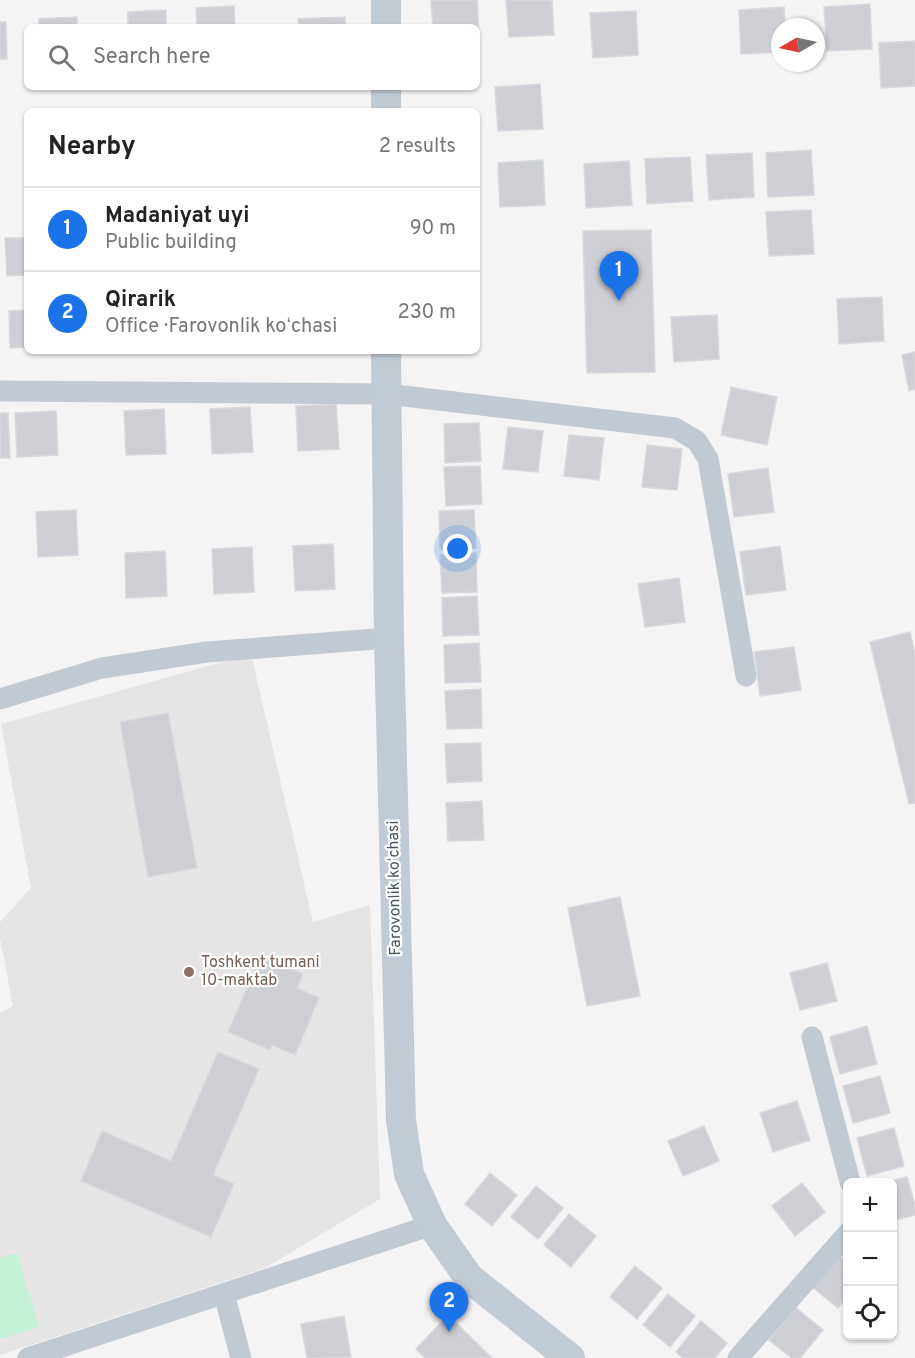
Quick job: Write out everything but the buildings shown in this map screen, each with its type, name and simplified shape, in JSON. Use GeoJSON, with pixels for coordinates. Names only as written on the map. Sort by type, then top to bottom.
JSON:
{"type":"FeatureCollection","features":[{"type":"Feature","properties":{"kind":"street"},"geometry":{"type":"LineString","coordinates":[[386,0],[386,24]]}},
{"type":"Feature","properties":{"kind":"street"},"geometry":{"type":"LineString","coordinates":[[386,90],[386,108]]}},
{"type":"Feature","properties":{"kind":"street","name":"Farovonlik koʻchasi"},"geometry":{"type":"LineString","coordinates":[[386,354],[389,638],[400,1120],[409,1174],[432,1225],[469,1278],[570,1358]]}},
{"type":"Feature","properties":{"kind":"street"},"geometry":{"type":"LineString","coordinates":[[0,391],[387,394],[675,428],[697,441],[708,459],[746,676]]}},
{"type":"Feature","properties":{"kind":"street"},"geometry":{"type":"LineString","coordinates":[[0,699],[102,668],[137,662],[207,652],[389,638]]}},
{"type":"Feature","properties":{"kind":"street"},"geometry":{"type":"LineString","coordinates":[[812,1036],[849,1178]]}},
{"type":"Feature","properties":{"kind":"street"},"geometry":{"type":"LineString","coordinates":[[28,1358],[432,1225]]}},
{"type":"Feature","properties":{"kind":"street"},"geometry":{"type":"LineString","coordinates":[[738,1358],[843,1239]]}},
{"type":"Feature","properties":{"kind":"street"},"geometry":{"type":"LineString","coordinates":[[224,1294],[241,1358]]}},
{"type":"Feature","properties":{"kind":"shaded area","name":"Toshkent tumani 10-maktab"},"geometry":{"type":"Polygon","coordinates":[[[251,654],[313,922],[370,905],[380,1199],[265,1268],[0,1355],[0,1013],[13,1006],[0,938],[0,922],[31,888],[1,724],[251,654]]]}},
{"type":"Feature","properties":{"kind":"green space"},"geometry":{"type":"Polygon","coordinates":[[[17,1253],[39,1327],[0,1339],[0,1258],[17,1253]]]}},
{"type":"Feature","properties":{"kind":"place","name":"Madaniyat uyi"},"geometry":{"type":"Point","coordinates":[619,301]}},
{"type":"Feature","properties":{"kind":"place","name":"Toshkent tumani 10-maktab"},"geometry":{"type":"Point","coordinates":[189,972]}},
{"type":"Feature","properties":{"kind":"place","name":"Qirarik"},"geometry":{"type":"Point","coordinates":[449,1332]}}]}
